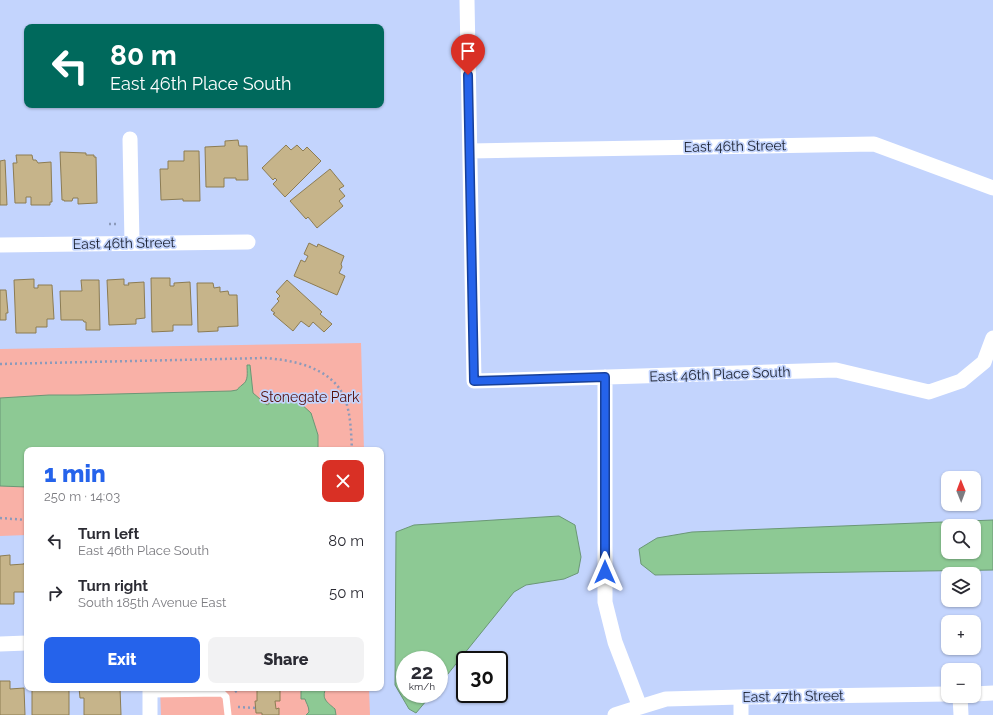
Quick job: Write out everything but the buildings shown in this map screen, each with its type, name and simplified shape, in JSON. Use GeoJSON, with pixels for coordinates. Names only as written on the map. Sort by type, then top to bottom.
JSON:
{"type":"FeatureCollection","features":[{"type":"Feature","properties":{"kind":"street"},"geometry":{"type":"LineString","coordinates":[[467,0],[470,151]]}},
{"type":"Feature","properties":{"kind":"street"},"geometry":{"type":"LineString","coordinates":[[130,139],[132,243]]}},
{"type":"Feature","properties":{"kind":"street","name":"East 46th Street"},"geometry":{"type":"LineString","coordinates":[[470,151],[874,144],[993,188]]}},
{"type":"Feature","properties":{"kind":"street","name":"East 46th Place South"},"geometry":{"type":"LineString","coordinates":[[470,151],[474,381],[836,370],[929,392],[961,381],[984,362],[993,338]]}},
{"type":"Feature","properties":{"kind":"street","name":"East 46th Street"},"geometry":{"type":"LineString","coordinates":[[0,245],[248,242]]}},
{"type":"Feature","properties":{"kind":"street"},"geometry":{"type":"LineString","coordinates":[[605,377],[605,602],[615,642],[640,707]]}},
{"type":"Feature","properties":{"kind":"street"},"geometry":{"type":"LineString","coordinates":[[0,644],[24,643]]}},
{"type":"Feature","properties":{"kind":"street"},"geometry":{"type":"LineString","coordinates":[[150,691],[150,715]]}},
{"type":"Feature","properties":{"kind":"street"},"geometry":{"type":"LineString","coordinates":[[981,694],[993,693]]}},
{"type":"Feature","properties":{"kind":"street","name":"East 47th Street"},"geometry":{"type":"LineString","coordinates":[[615,715],[666,699],[941,694]]}},
{"type":"Feature","properties":{"kind":"street"},"geometry":{"type":"LineString","coordinates":[[740,697],[741,715]]}},
{"type":"Feature","properties":{"kind":"street"},"geometry":{"type":"LineString","coordinates":[[960,703],[961,715]]}},
{"type":"Feature","properties":{"kind":"lane"},"geometry":{"type":"LineString","coordinates":[[150,691],[222,693],[226,697],[228,715]]}},
{"type":"Feature","properties":{"kind":"path"},"geometry":{"type":"LineString","coordinates":[[0,364],[264,358],[294,362],[316,370],[326,376],[340,389],[348,407],[352,447]]}},
{"type":"Feature","properties":{"kind":"path"},"geometry":{"type":"LineString","coordinates":[[0,518],[24,520]]}},
{"type":"Feature","properties":{"kind":"path"},"geometry":{"type":"LineString","coordinates":[[228,707],[256,708]]}},
{"type":"Feature","properties":{"kind":"green space","name":"Stonegate Park"},"geometry":{"type":"Polygon","coordinates":[[[361,343],[364,447],[24,447],[24,535],[0,536],[0,349],[361,343]]]}},
{"type":"Feature","properties":{"kind":"green space"},"geometry":{"type":"Polygon","coordinates":[[[160,691],[369,691],[370,715],[161,715],[160,691]]]}},
{"type":"Feature","properties":{"kind":"shaded area"},"geometry":{"type":"Polygon","coordinates":[[[247,365],[250,365],[253,393],[267,405],[269,404],[270,397],[284,396],[299,402],[311,413],[318,435],[318,447],[24,447],[24,487],[0,486],[0,398],[49,395],[231,391],[237,390],[246,381],[247,365]]]}},
{"type":"Feature","properties":{"kind":"shaded area"},"geometry":{"type":"Polygon","coordinates":[[[559,516],[575,525],[581,557],[578,573],[564,579],[526,585],[514,592],[466,651],[456,651],[456,664],[448,674],[448,651],[396,651],[396,687],[395,685],[396,532],[414,525],[559,516]]]}},
{"type":"Feature","properties":{"kind":"shaded area"},"geometry":{"type":"Polygon","coordinates":[[[981,520],[993,520],[993,570],[981,570],[981,567],[941,567],[941,571],[655,575],[641,564],[639,549],[657,538],[692,532],[941,522],[941,559],[981,559],[981,520]]]}},
{"type":"Feature","properties":{"kind":"shaded area"},"geometry":{"type":"Polygon","coordinates":[[[301,691],[325,691],[325,698],[327,702],[335,709],[336,715],[306,715],[309,712],[308,706],[305,699],[301,699],[301,691]]]}},
{"type":"Feature","properties":{"kind":"shaded area"},"geometry":{"type":"Polygon","coordinates":[[[406,703],[424,703],[416,713],[409,709],[406,703]]]}},
{"type":"Feature","properties":{"kind":"route"},"geometry":{"type":"LineString","coordinates":[[468,75],[474,381],[605,377],[605,572]]}}]}
